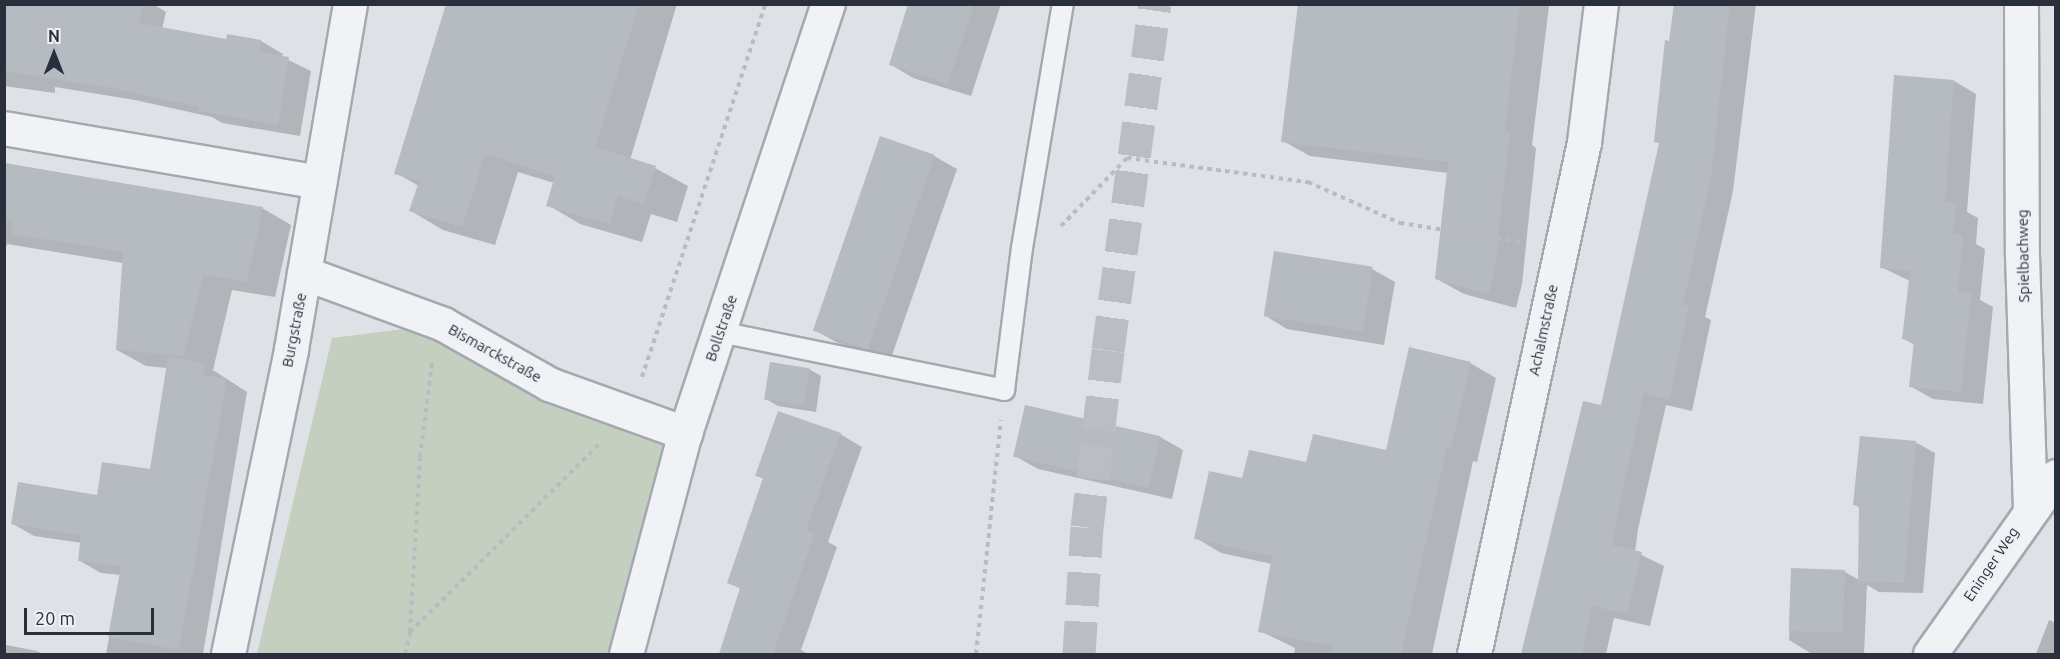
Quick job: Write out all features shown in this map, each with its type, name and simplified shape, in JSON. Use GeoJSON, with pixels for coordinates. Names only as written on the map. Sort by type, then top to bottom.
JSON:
{"type":"FeatureCollection","features":[{"type":"Feature","properties":{"kind":"street","name":"Burgstraße"},"geometry":{"type":"LineString","coordinates":[[228,654],[304,273],[350,4]]}},
{"type":"Feature","properties":{"kind":"street","name":"Bollstraße"},"geometry":{"type":"LineString","coordinates":[[626,654],[685,433],[828,4]]}},
{"type":"Feature","properties":{"kind":"street","name":"Achalmstraße"},"geometry":{"type":"LineString","coordinates":[[1474,654],[1584,141],[1600,4]]}},
{"type":"Feature","properties":{"kind":"street","name":"Spielbachweg"},"geometry":{"type":"LineString","coordinates":[[2021,4],[2022,255],[2030,508]]}},
{"type":"Feature","properties":{"kind":"street"},"geometry":{"type":"LineString","coordinates":[[4,128],[319,182]]}},
{"type":"Feature","properties":{"kind":"street","name":"Bismarckstraße"},"geometry":{"type":"LineString","coordinates":[[304,273],[443,324],[525,372],[629,414],[685,433]]}},
{"type":"Feature","properties":{"kind":"street","name":"Eninger Weg"},"geometry":{"type":"LineString","coordinates":[[1930,654],[2030,508],[2055,476]]}},
{"type":"Feature","properties":{"kind":"lane"},"geometry":{"type":"LineString","coordinates":[[720,332],[1004,390],[1022,248],[1063,4]]}},
{"type":"Feature","properties":{"kind":"path"},"geometry":{"type":"LineString","coordinates":[[410,632],[629,414],[765,4]]}},
{"type":"Feature","properties":{"kind":"path"},"geometry":{"type":"LineString","coordinates":[[1022,248],[1048,239],[1127,158],[1308,182],[1400,223],[1561,248]]}},
{"type":"Feature","properties":{"kind":"path"},"geometry":{"type":"LineString","coordinates":[[405,654],[410,632],[421,445],[428,385],[443,324]]}},
{"type":"Feature","properties":{"kind":"path"},"geometry":{"type":"LineString","coordinates":[[976,654],[1004,390]]}},
{"type":"Feature","properties":{"kind":"green space"},"geometry":{"type":"Polygon","coordinates":[[[443,324],[685,433],[626,654],[257,654],[332,338],[443,324]]]}},
{"type":"Feature","properties":{"kind":"building"},"geometry":{"type":"Polygon","coordinates":[[[4,4],[144,4],[139,23],[226,39],[227,34],[261,40],[259,52],[289,57],[278,125],[198,111],[199,107],[112,88],[4,71],[4,4]]]}},
{"type":"Feature","properties":{"kind":"building"},"geometry":{"type":"Polygon","coordinates":[[[446,4],[639,4],[595,147],[656,166],[644,204],[618,196],[609,224],[546,206],[555,176],[485,154],[462,227],[409,211],[419,181],[394,174],[446,4]]]}},
{"type":"Feature","properties":{"kind":"building"},"geometry":{"type":"Polygon","coordinates":[[[908,4],[974,4],[948,84],[889,65],[908,4]]]}},
{"type":"Feature","properties":{"kind":"building"},"geometry":{"type":"Polygon","coordinates":[[[1298,4],[1520,4],[1505,130],[1510,131],[1495,268],[1489,294],[1435,279],[1448,162],[1281,142],[1298,4]]]}},
{"type":"Feature","properties":{"kind":"building"},"geometry":{"type":"Polygon","coordinates":[[[1674,4],[1730,4],[1711,177],[1683,305],[1689,306],[1669,400],[1644,393],[1612,545],[1642,552],[1627,614],[1592,606],[1582,654],[1521,654],[1583,401],[1601,405],[1659,143],[1654,142],[1665,40],[1669,41],[1674,4]]]}},
{"type":"Feature","properties":{"kind":"building"},"geometry":{"type":"Polygon","coordinates":[[[1894,75],[1954,80],[1945,202],[1956,203],[1953,234],[1963,235],[1958,292],[1971,293],[1961,392],[1909,387],[1914,341],[1902,339],[1910,271],[1880,268],[1894,75]]]}},
{"type":"Feature","properties":{"kind":"building"},"geometry":{"type":"Polygon","coordinates":[[[880,136],[935,155],[868,350],[813,331],[880,136]]]}},
{"type":"Feature","properties":{"kind":"building"},"geometry":{"type":"Polygon","coordinates":[[[4,163],[263,207],[247,282],[203,275],[184,356],[116,350],[123,252],[11,234],[13,219],[4,218],[4,163]]]}},
{"type":"Feature","properties":{"kind":"building"},"geometry":{"type":"Polygon","coordinates":[[[1274,251],[1373,267],[1362,332],[1264,316],[1274,251]]]}},
{"type":"Feature","properties":{"kind":"building"},"geometry":{"type":"Polygon","coordinates":[[[1409,347],[1471,362],[1451,448],[1447,447],[1401,654],[1331,654],[1333,646],[1258,632],[1272,556],[1194,539],[1209,471],[1242,478],[1249,450],[1306,462],[1313,434],[1386,450],[1409,347]]]}},
{"type":"Feature","properties":{"kind":"building"},"geometry":{"type":"Polygon","coordinates":[[[168,357],[205,363],[203,375],[227,379],[179,650],[108,637],[121,566],[78,561],[81,535],[11,524],[18,482],[97,495],[102,462],[150,469],[168,357]]]}},
{"type":"Feature","properties":{"kind":"building"},"geometry":{"type":"Polygon","coordinates":[[[770,362],[810,368],[804,406],[764,400],[770,362]]]}},
{"type":"Feature","properties":{"kind":"building"},"geometry":{"type":"Polygon","coordinates":[[[1025,405],[1160,436],[1149,488],[1013,457],[1025,405]]]}},
{"type":"Feature","properties":{"kind":"building"},"geometry":{"type":"Polygon","coordinates":[[[778,411],[841,433],[806,530],[815,533],[773,654],[719,654],[740,588],[727,583],[763,478],[755,476],[778,411]]]}},
{"type":"Feature","properties":{"kind":"building"},"geometry":{"type":"Polygon","coordinates":[[[1860,436],[1916,441],[1904,583],[1858,582],[1859,506],[1853,505],[1860,436]]]}},
{"type":"Feature","properties":{"kind":"building"},"geometry":{"type":"Polygon","coordinates":[[[1791,568],[1845,570],[1843,633],[1789,631],[1791,568]]]}},
{"type":"Feature","properties":{"kind":"tunnel"},"geometry":{"type":"LineString","coordinates":[[1079,654],[1087,527],[1108,350],[1155,4]]}}]}
